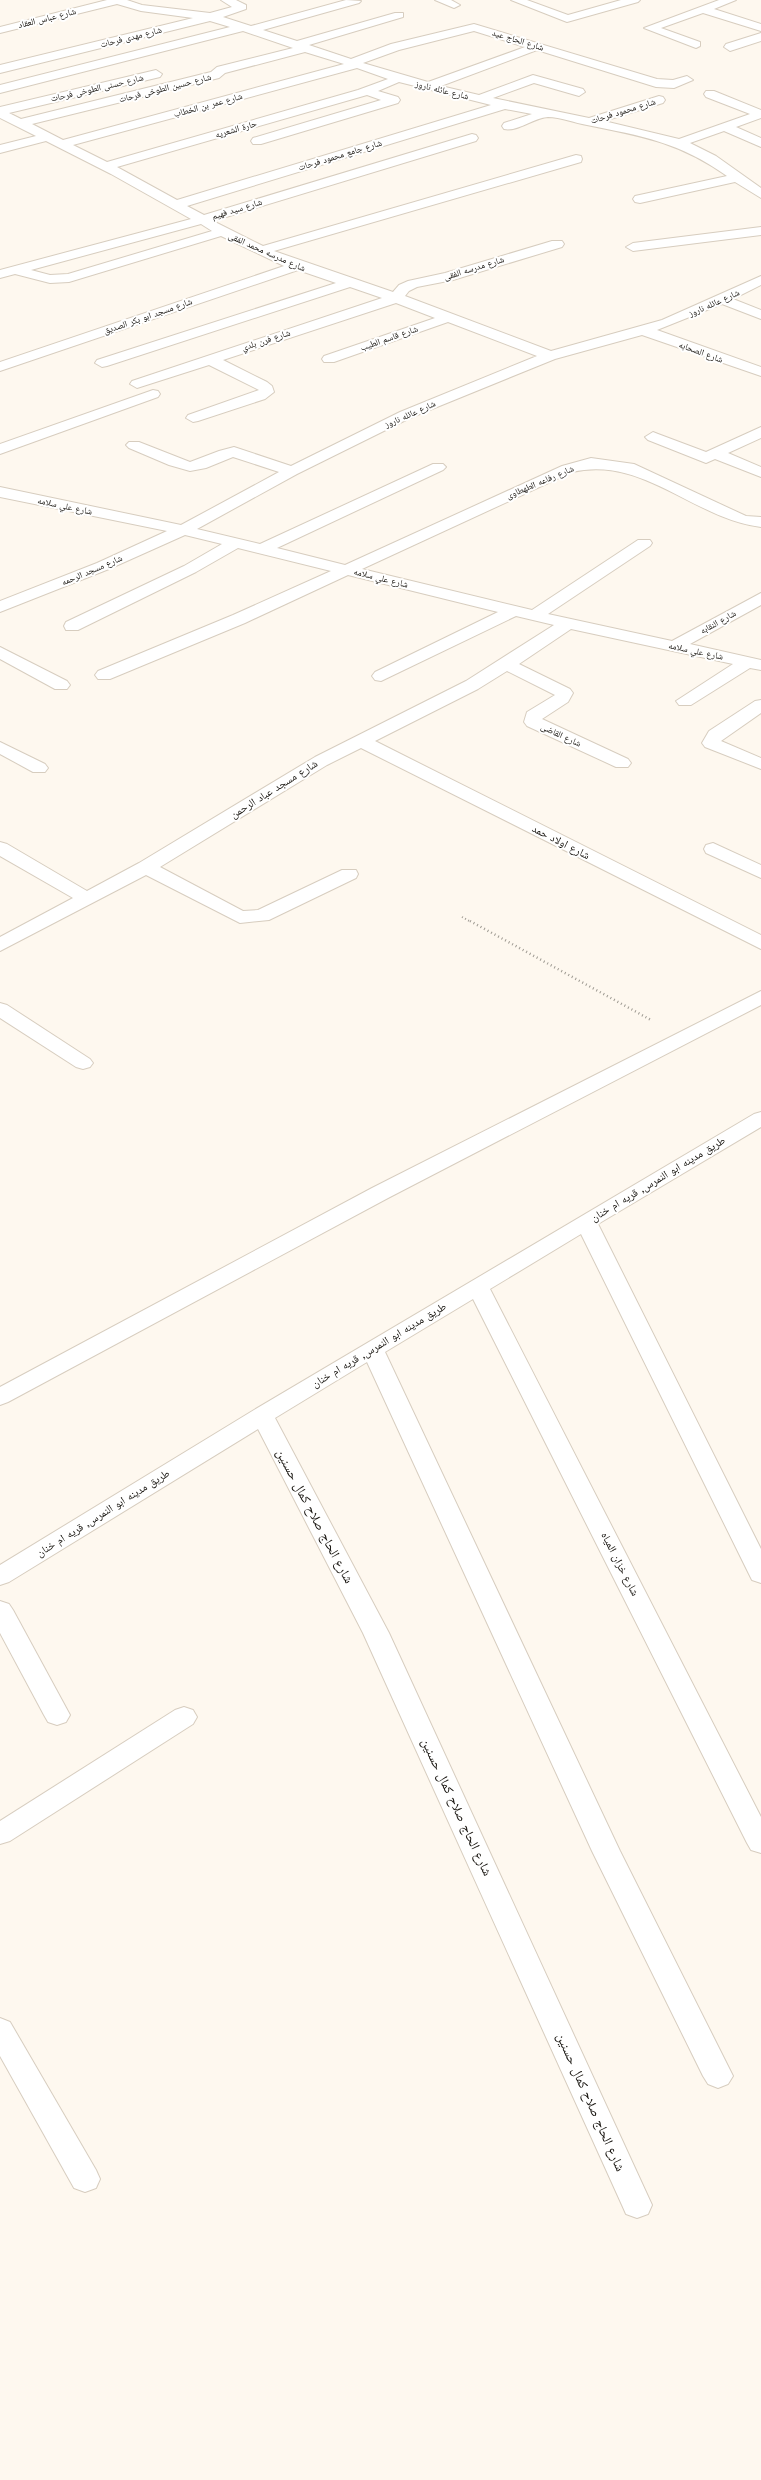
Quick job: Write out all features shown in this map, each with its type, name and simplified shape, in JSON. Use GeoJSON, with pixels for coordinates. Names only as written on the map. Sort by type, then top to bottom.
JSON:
{"type":"FeatureCollection","features":[{"type":"Feature","properties":{"kind":"street","name":"شارع مهدى فرحات"},"geometry":{"type":"LineString","coordinates":[[0,69],[211,17],[242,7],[227,0]]}},
{"type":"Feature","properties":{"kind":"street"},"geometry":{"type":"LineString","coordinates":[[0,89],[355,0]]}},
{"type":"Feature","properties":{"kind":"street"},"geometry":{"type":"LineString","coordinates":[[441,0],[454,5]]}},
{"type":"Feature","properties":{"kind":"street"},"geometry":{"type":"LineString","coordinates":[[517,0],[567,19],[624,1]]}},
{"type":"Feature","properties":{"kind":"street"},"geometry":{"type":"LineString","coordinates":[[696,44],[650,28],[730,0]]}},
{"type":"Feature","properties":{"kind":"street","name":"شارع عائله ناروز"},"geometry":{"type":"LineString","coordinates":[[116,1],[152,10],[211,17],[353,64],[429,86],[505,105],[644,134],[679,143],[711,159],[760,192]]}},
{"type":"Feature","properties":{"kind":"street","name":"شارع عباس العقاد"},"geometry":{"type":"LineString","coordinates":[[0,30],[116,1]]}},
{"type":"Feature","properties":{"kind":"street"},"geometry":{"type":"LineString","coordinates":[[702,9],[761,28]]}},
{"type":"Feature","properties":{"kind":"street","name":"شارع حسين الطوخى فرحات"},"geometry":{"type":"LineString","coordinates":[[20,123],[215,75],[221,70],[301,47],[399,15]]}},
{"type":"Feature","properties":{"kind":"street","name":"شارع الحاج عيد"},"geometry":{"type":"LineString","coordinates":[[353,64],[396,47],[471,27],[538,46],[656,83],[674,84],[687,80]]}},
{"type":"Feature","properties":{"kind":"street"},"geometry":{"type":"LineString","coordinates":[[730,47],[761,37]]}},
{"type":"Feature","properties":{"kind":"street"},"geometry":{"type":"LineString","coordinates":[[429,86],[538,46]]}},
{"type":"Feature","properties":{"kind":"street","name":"شارع عمر بن الخطاب"},"geometry":{"type":"LineString","coordinates":[[61,144],[353,64]]}},
{"type":"Feature","properties":{"kind":"street","name":"شارع حسنى الطوخى فرحات"},"geometry":{"type":"LineString","coordinates":[[1,114],[170,71]]}},
{"type":"Feature","properties":{"kind":"street","name":"حارة الشعريه"},"geometry":{"type":"LineString","coordinates":[[106,166],[366,91],[400,78]]}},
{"type":"Feature","properties":{"kind":"street"},"geometry":{"type":"LineString","coordinates":[[480,99],[533,79],[580,92]]}},
{"type":"Feature","properties":{"kind":"street","name":"حارة الشعريه"},"geometry":{"type":"LineString","coordinates":[[258,141],[394,100],[366,91]]}},
{"type":"Feature","properties":{"kind":"street"},"geometry":{"type":"LineString","coordinates":[[710,94],[761,114]]}},
{"type":"Feature","properties":{"kind":"street","name":"شارع محمود فرحات"},"geometry":{"type":"LineString","coordinates":[[586,123],[659,100]]}},
{"type":"Feature","properties":{"kind":"street","name":"شارع جامع محمود فرحات"},"geometry":{"type":"LineString","coordinates":[[175,205],[505,105]]}},
{"type":"Feature","properties":{"kind":"street","name":"شارع مدرسه محمد الفقى"},"geometry":{"type":"LineString","coordinates":[[1,114],[106,166],[222,232],[261,251],[296,266],[396,298],[550,356]]}},
{"type":"Feature","properties":{"kind":"street"},"geometry":{"type":"LineString","coordinates":[[508,126],[546,114]]}},
{"type":"Feature","properties":{"kind":"street"},"geometry":{"type":"LineString","coordinates":[[679,143],[761,114]]}},
{"type":"Feature","properties":{"kind":"street"},"geometry":{"type":"LineString","coordinates":[[725,126],[761,143]]}},
{"type":"Feature","properties":{"kind":"street"},"geometry":{"type":"LineString","coordinates":[[0,149],[47,137]]}},
{"type":"Feature","properties":{"kind":"street","name":"شارع سيد فهيم"},"geometry":{"type":"LineString","coordinates":[[0,274],[202,220],[472,138]]}},
{"type":"Feature","properties":{"kind":"street"},"geometry":{"type":"LineString","coordinates":[[261,251],[576,159]]}},
{"type":"Feature","properties":{"kind":"street"},"geometry":{"type":"LineString","coordinates":[[640,199],[739,177]]}},
{"type":"Feature","properties":{"kind":"street"},"geometry":{"type":"LineString","coordinates":[[633,247],[761,231]]}},
{"type":"Feature","properties":{"kind":"street"},"geometry":{"type":"LineString","coordinates":[[15,270],[50,279],[69,278],[222,232]]}},
{"type":"Feature","properties":{"kind":"street","name":"شارع مدرسه الفقى"},"geometry":{"type":"LineString","coordinates":[[396,298],[404,288],[413,284],[448,277],[557,244]]}},
{"type":"Feature","properties":{"kind":"street","name":"شارع مسجد ابو بكر الصديق"},"geometry":{"type":"LineString","coordinates":[[0,367],[296,266]]}},
{"type":"Feature","properties":{"kind":"street","name":"شارع عائله ناروز"},"geometry":{"type":"LineString","coordinates":[[183,530],[292,471],[405,415],[550,356],[667,323],[724,300],[761,280]]}},
{"type":"Feature","properties":{"kind":"street"},"geometry":{"type":"LineString","coordinates":[[102,363],[350,283]]}},
{"type":"Feature","properties":{"kind":"street","name":"شارع فرن بلدي"},"geometry":{"type":"LineString","coordinates":[[137,384],[396,298]]}},
{"type":"Feature","properties":{"kind":"street"},"geometry":{"type":"LineString","coordinates":[[724,300],[761,315]]}},
{"type":"Feature","properties":{"kind":"street","name":"شارع قاسم الطيب"},"geometry":{"type":"LineString","coordinates":[[329,359],[450,318]]}},
{"type":"Feature","properties":{"kind":"street","name":"شارع الصحابه"},"geometry":{"type":"LineString","coordinates":[[642,330],[761,372]]}},
{"type":"Feature","properties":{"kind":"street"},"geometry":{"type":"LineString","coordinates":[[193,418],[260,396],[267,392],[267,389],[262,385],[209,359]]}},
{"type":"Feature","properties":{"kind":"street"},"geometry":{"type":"LineString","coordinates":[[741,366],[761,359]]}},
{"type":"Feature","properties":{"kind":"street"},"geometry":{"type":"LineString","coordinates":[[0,449],[153,394]]}},
{"type":"Feature","properties":{"kind":"street"},"geometry":{"type":"LineString","coordinates":[[653,437],[704,458],[718,454],[761,432]]}},
{"type":"Feature","properties":{"kind":"street"},"geometry":{"type":"LineString","coordinates":[[134,445],[188,466],[198,466],[225,453],[234,452],[292,471]]}},
{"type":"Feature","properties":{"kind":"street"},"geometry":{"type":"LineString","coordinates":[[718,454],[761,472]]}},
{"type":"Feature","properties":{"kind":"street","name":"شارع رفاعه الطهطاوى"},"geometry":{"type":"LineString","coordinates":[[104,674],[239,619],[567,469],[591,463],[629,467],[743,520],[761,522]]}},
{"type":"Feature","properties":{"kind":"street"},"geometry":{"type":"LineString","coordinates":[[262,550],[438,467]]}},
{"type":"Feature","properties":{"kind":"street","name":"شارع علي سلامه"},"geometry":{"type":"LineString","coordinates":[[0,492],[183,530],[514,611],[754,664]]}},
{"type":"Feature","properties":{"kind":"street","name":"شارع مسجد الرحمه"},"geometry":{"type":"LineString","coordinates":[[0,607],[103,566],[183,530]]}},
{"type":"Feature","properties":{"kind":"street"},"geometry":{"type":"LineString","coordinates":[[72,626],[190,569],[236,543]]}},
{"type":"Feature","properties":{"kind":"street"},"geometry":{"type":"LineString","coordinates":[[535,615],[644,543]]}},
{"type":"Feature","properties":{"kind":"street","name":"شارع النقابه"},"geometry":{"type":"LineString","coordinates":[[675,646],[761,598]]}},
{"type":"Feature","properties":{"kind":"street"},"geometry":{"type":"LineString","coordinates":[[381,676],[514,611]]}},
{"type":"Feature","properties":{"kind":"street","name":"شارع مسجد عباد الرحمن"},"geometry":{"type":"LineString","coordinates":[[0,945],[146,867],[244,808],[283,782],[361,740],[472,685],[507,664],[568,623]]}},
{"type":"Feature","properties":{"kind":"street"},"geometry":{"type":"LineString","coordinates":[[0,652],[61,684]]}},
{"type":"Feature","properties":{"kind":"street","name":"شارع القاضى"},"geometry":{"type":"LineString","coordinates":[[507,664],[564,693],[562,698],[533,716],[533,722],[622,764]]}},
{"type":"Feature","properties":{"kind":"street"},"geometry":{"type":"LineString","coordinates":[[685,701],[754,664]]}},
{"type":"Feature","properties":{"kind":"street"},"geometry":{"type":"LineString","coordinates":[[761,705],[715,735],[711,743],[761,764]]}},
{"type":"Feature","properties":{"kind":"street","name":"شارع اولاد حمد"},"geometry":{"type":"LineString","coordinates":[[361,740],[761,943]]}},
{"type":"Feature","properties":{"kind":"street"},"geometry":{"type":"LineString","coordinates":[[0,747],[39,768]]}},
{"type":"Feature","properties":{"kind":"street"},"geometry":{"type":"LineString","coordinates":[[0,848],[88,899]]}},
{"type":"Feature","properties":{"kind":"street"},"geometry":{"type":"LineString","coordinates":[[713,849],[761,872]]}},
{"type":"Feature","properties":{"kind":"street"},"geometry":{"type":"LineString","coordinates":[[146,867],[240,917],[251,918],[262,916],[349,874]]}},
{"type":"Feature","properties":{"kind":"street"},"geometry":{"type":"LineString","coordinates":[[0,1397],[380,1193],[761,997]]}},
{"type":"Feature","properties":{"kind":"street"},"geometry":{"type":"LineString","coordinates":[[0,1009],[83,1063]]}},
{"type":"Feature","properties":{"kind":"street","name":"طريق مدينه ابو النمرس, قريه ام خنان"},"geometry":{"type":"LineString","coordinates":[[0,1576],[372,1349],[761,1118]]}},
{"type":"Feature","properties":{"kind":"street"},"geometry":{"type":"LineString","coordinates":[[586,1222],[761,1574]]}},
{"type":"Feature","properties":{"kind":"street","name":"شارع خزان المياه"},"geometry":{"type":"LineString","coordinates":[[478,1286],[761,1843]]}},
{"type":"Feature","properties":{"kind":"street"},"geometry":{"type":"LineString","coordinates":[[372,1349],[600,1837],[718,2076]]}},
{"type":"Feature","properties":{"kind":"street","name":"شارع الحاج صلاح كمال حسنين"},"geometry":{"type":"LineString","coordinates":[[262,1416],[376,1632],[637,2205]]}},
{"type":"Feature","properties":{"kind":"street"},"geometry":{"type":"LineString","coordinates":[[0,1610],[58,1715]]}},
{"type":"Feature","properties":{"kind":"street"},"geometry":{"type":"LineString","coordinates":[[0,1834],[184,1717]]}},
{"type":"Feature","properties":{"kind":"street"},"geometry":{"type":"LineString","coordinates":[[0,2030],[85,2179]]}},
{"type":"Feature","properties":{"kind":"path"},"geometry":{"type":"LineString","coordinates":[[462,917],[683,1037]]}}]}
